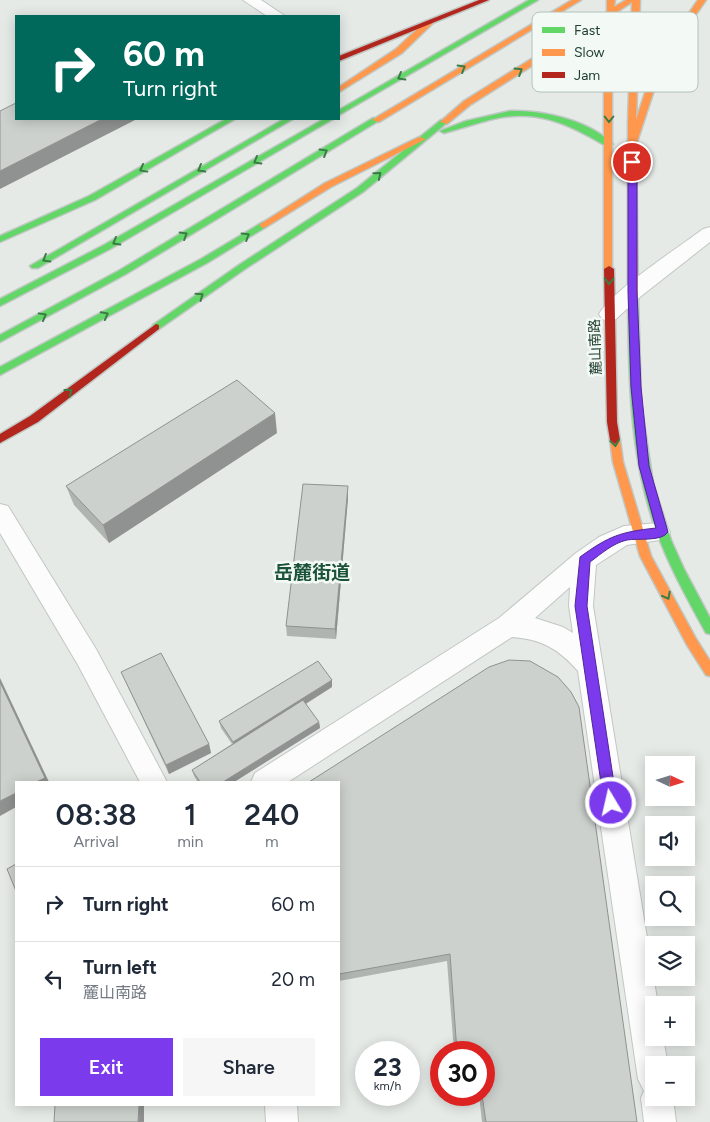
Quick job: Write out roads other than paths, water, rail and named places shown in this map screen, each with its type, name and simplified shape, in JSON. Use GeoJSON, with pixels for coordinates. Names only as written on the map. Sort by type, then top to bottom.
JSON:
{"type":"FeatureCollection","features":[{"type":"Feature","properties":{"kind":"main road"},"geometry":{"type":"LineString","coordinates":[[340,90],[399,51],[429,23],[460,0]]}},
{"type":"Feature","properties":{"kind":"main road"},"geometry":{"type":"LineString","coordinates":[[340,57],[485,0]]}},
{"type":"Feature","properties":{"kind":"main road"},"geometry":{"type":"LineString","coordinates":[[340,112],[534,0]]}},
{"type":"Feature","properties":{"kind":"main road"},"geometry":{"type":"LineString","coordinates":[[557,12],[577,0]]}},
{"type":"Feature","properties":{"kind":"main road"},"geometry":{"type":"LineString","coordinates":[[613,12],[631,0]]}},
{"type":"Feature","properties":{"kind":"main road"},"geometry":{"type":"LineString","coordinates":[[694,12],[702,0]]}},
{"type":"Feature","properties":{"kind":"main road"},"geometry":{"type":"LineString","coordinates":[[0,339],[123,272],[532,27]]}},
{"type":"Feature","properties":{"kind":"main road"},"geometry":{"type":"LineString","coordinates":[[0,439],[43,412],[168,318],[360,190],[466,103],[532,62]]}},
{"type":"Feature","properties":{"kind":"main road","name":"麓山南路"},"geometry":{"type":"LineString","coordinates":[[609,92],[609,314],[612,422],[616,452],[651,533],[677,566],[710,629]]}},
{"type":"Feature","properties":{"kind":"main road","name":"麓山南路"},"geometry":{"type":"LineString","coordinates":[[633,92],[633,292],[636,387],[651,533],[646,556],[691,641],[710,671]]}},
{"type":"Feature","properties":{"kind":"main road"},"geometry":{"type":"LineString","coordinates":[[632,145],[649,92]]}},
{"type":"Feature","properties":{"kind":"main road"},"geometry":{"type":"LineString","coordinates":[[0,371],[204,261],[328,185],[422,139],[479,118],[517,111],[558,115],[583,126],[609,144]]}},
{"type":"Feature","properties":{"kind":"main road"},"geometry":{"type":"LineString","coordinates":[[0,240],[92,198],[229,120]]}},
{"type":"Feature","properties":{"kind":"main road"},"geometry":{"type":"LineString","coordinates":[[24,272],[287,120]]}},
{"type":"Feature","properties":{"kind":"main road"},"geometry":{"type":"LineString","coordinates":[[0,303],[108,247],[327,120]]}},
{"type":"Feature","properties":{"kind":"main road"},"geometry":{"type":"LineString","coordinates":[[15,417],[43,412]]}},
{"type":"Feature","properties":{"kind":"street"},"geometry":{"type":"LineString","coordinates":[[250,0],[275,15]]}},
{"type":"Feature","properties":{"kind":"street"},"geometry":{"type":"LineString","coordinates":[[609,314],[633,292],[710,233]]}},
{"type":"Feature","properties":{"kind":"street"},"geometry":{"type":"LineString","coordinates":[[0,513],[87,658],[153,781]]}},
{"type":"Feature","properties":{"kind":"street"},"geometry":{"type":"LineString","coordinates":[[267,781],[508,626],[584,560],[607,544],[624,536],[651,533]]}},
{"type":"Feature","properties":{"kind":"street"},"geometry":{"type":"LineString","coordinates":[[584,560],[581,606],[650,1056]]}},
{"type":"Feature","properties":{"kind":"street"},"geometry":{"type":"LineString","coordinates":[[508,626],[530,627],[552,633],[572,646],[589,665]]}},
{"type":"Feature","properties":{"kind":"street"},"geometry":{"type":"LineString","coordinates":[[281,1106],[282,1122]]}},
{"type":"Feature","properties":{"kind":"street"},"geometry":{"type":"LineString","coordinates":[[658,1106],[660,1122]]}},
{"type":"Feature","properties":{"kind":"district","name":"岳麓街道"},"geometry":{"type":"Point","coordinates":[312,572]}}]}
